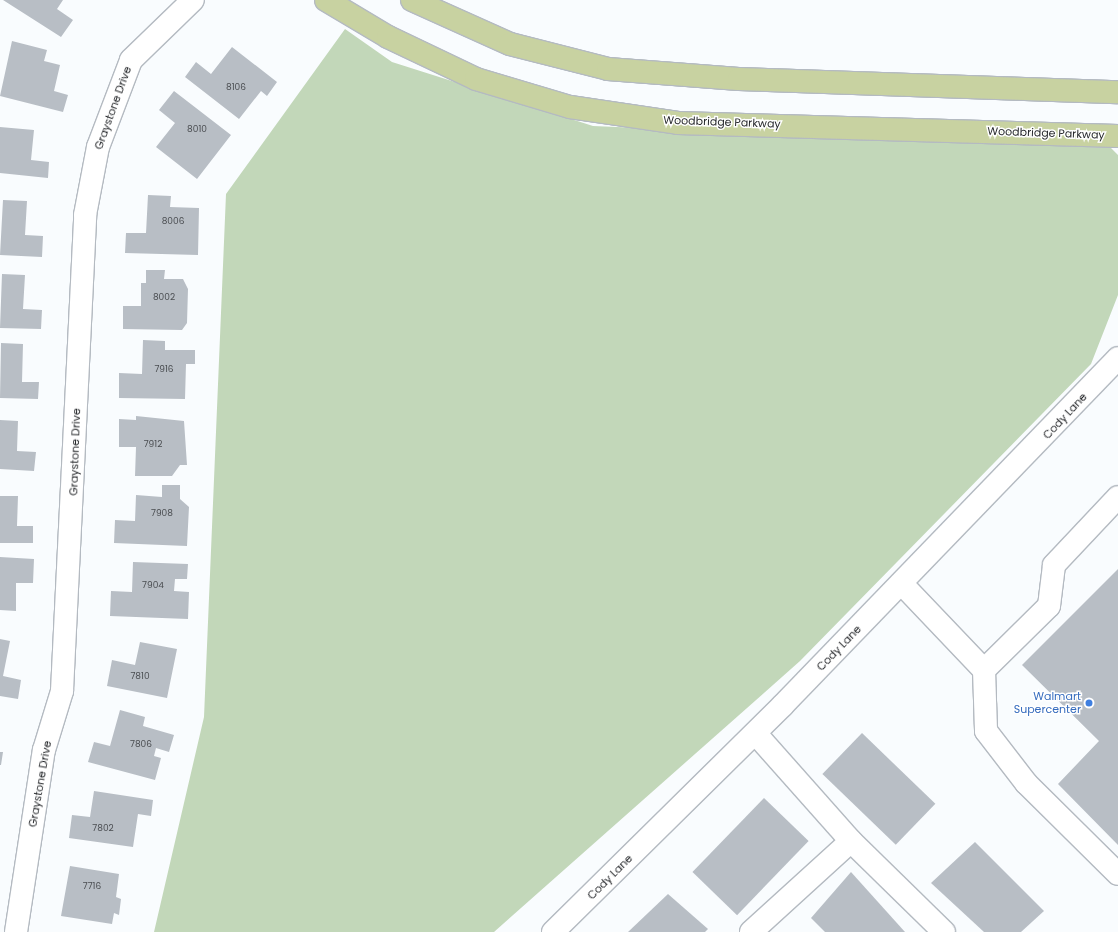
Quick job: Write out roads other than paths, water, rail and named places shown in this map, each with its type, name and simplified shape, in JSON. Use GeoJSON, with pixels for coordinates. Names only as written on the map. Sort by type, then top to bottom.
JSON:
{"type":"FeatureCollection","features":[{"type":"Feature","properties":{"kind":"main road","name":"Woodbridge Parkway"},"geometry":{"type":"LineString","coordinates":[[326,0],[388,37],[476,79],[570,107],[678,123],[1118,136]]}},
{"type":"Feature","properties":{"kind":"main road"},"geometry":{"type":"LineString","coordinates":[[412,0],[510,44],[608,69],[740,79],[1118,92]]}},
{"type":"Feature","properties":{"kind":"street","name":"Graystone Drive"},"geometry":{"type":"LineString","coordinates":[[16,932],[44,750],[62,691],[86,207],[98,147],[131,60],[193,0]]}},
{"type":"Feature","properties":{"kind":"street","name":"Cody Lane"},"geometry":{"type":"LineString","coordinates":[[553,932],[756,733],[902,584],[1118,358]]}},
{"type":"Feature","properties":{"kind":"street"},"geometry":{"type":"LineString","coordinates":[[984,670],[1049,606],[1054,565],[1118,497]]}},
{"type":"Feature","properties":{"kind":"street"},"geometry":{"type":"LineString","coordinates":[[902,584],[984,670],[986,731],[1026,783],[1118,874]]}},
{"type":"Feature","properties":{"kind":"street"},"geometry":{"type":"LineString","coordinates":[[756,733],[851,841],[944,932]]}},
{"type":"Feature","properties":{"kind":"street"},"geometry":{"type":"LineString","coordinates":[[751,932],[851,841]]}},
{"type":"Feature","properties":{"kind":"place","name":"Walmart Supercenter"},"geometry":{"type":"Point","coordinates":[1089,703]}}]}
